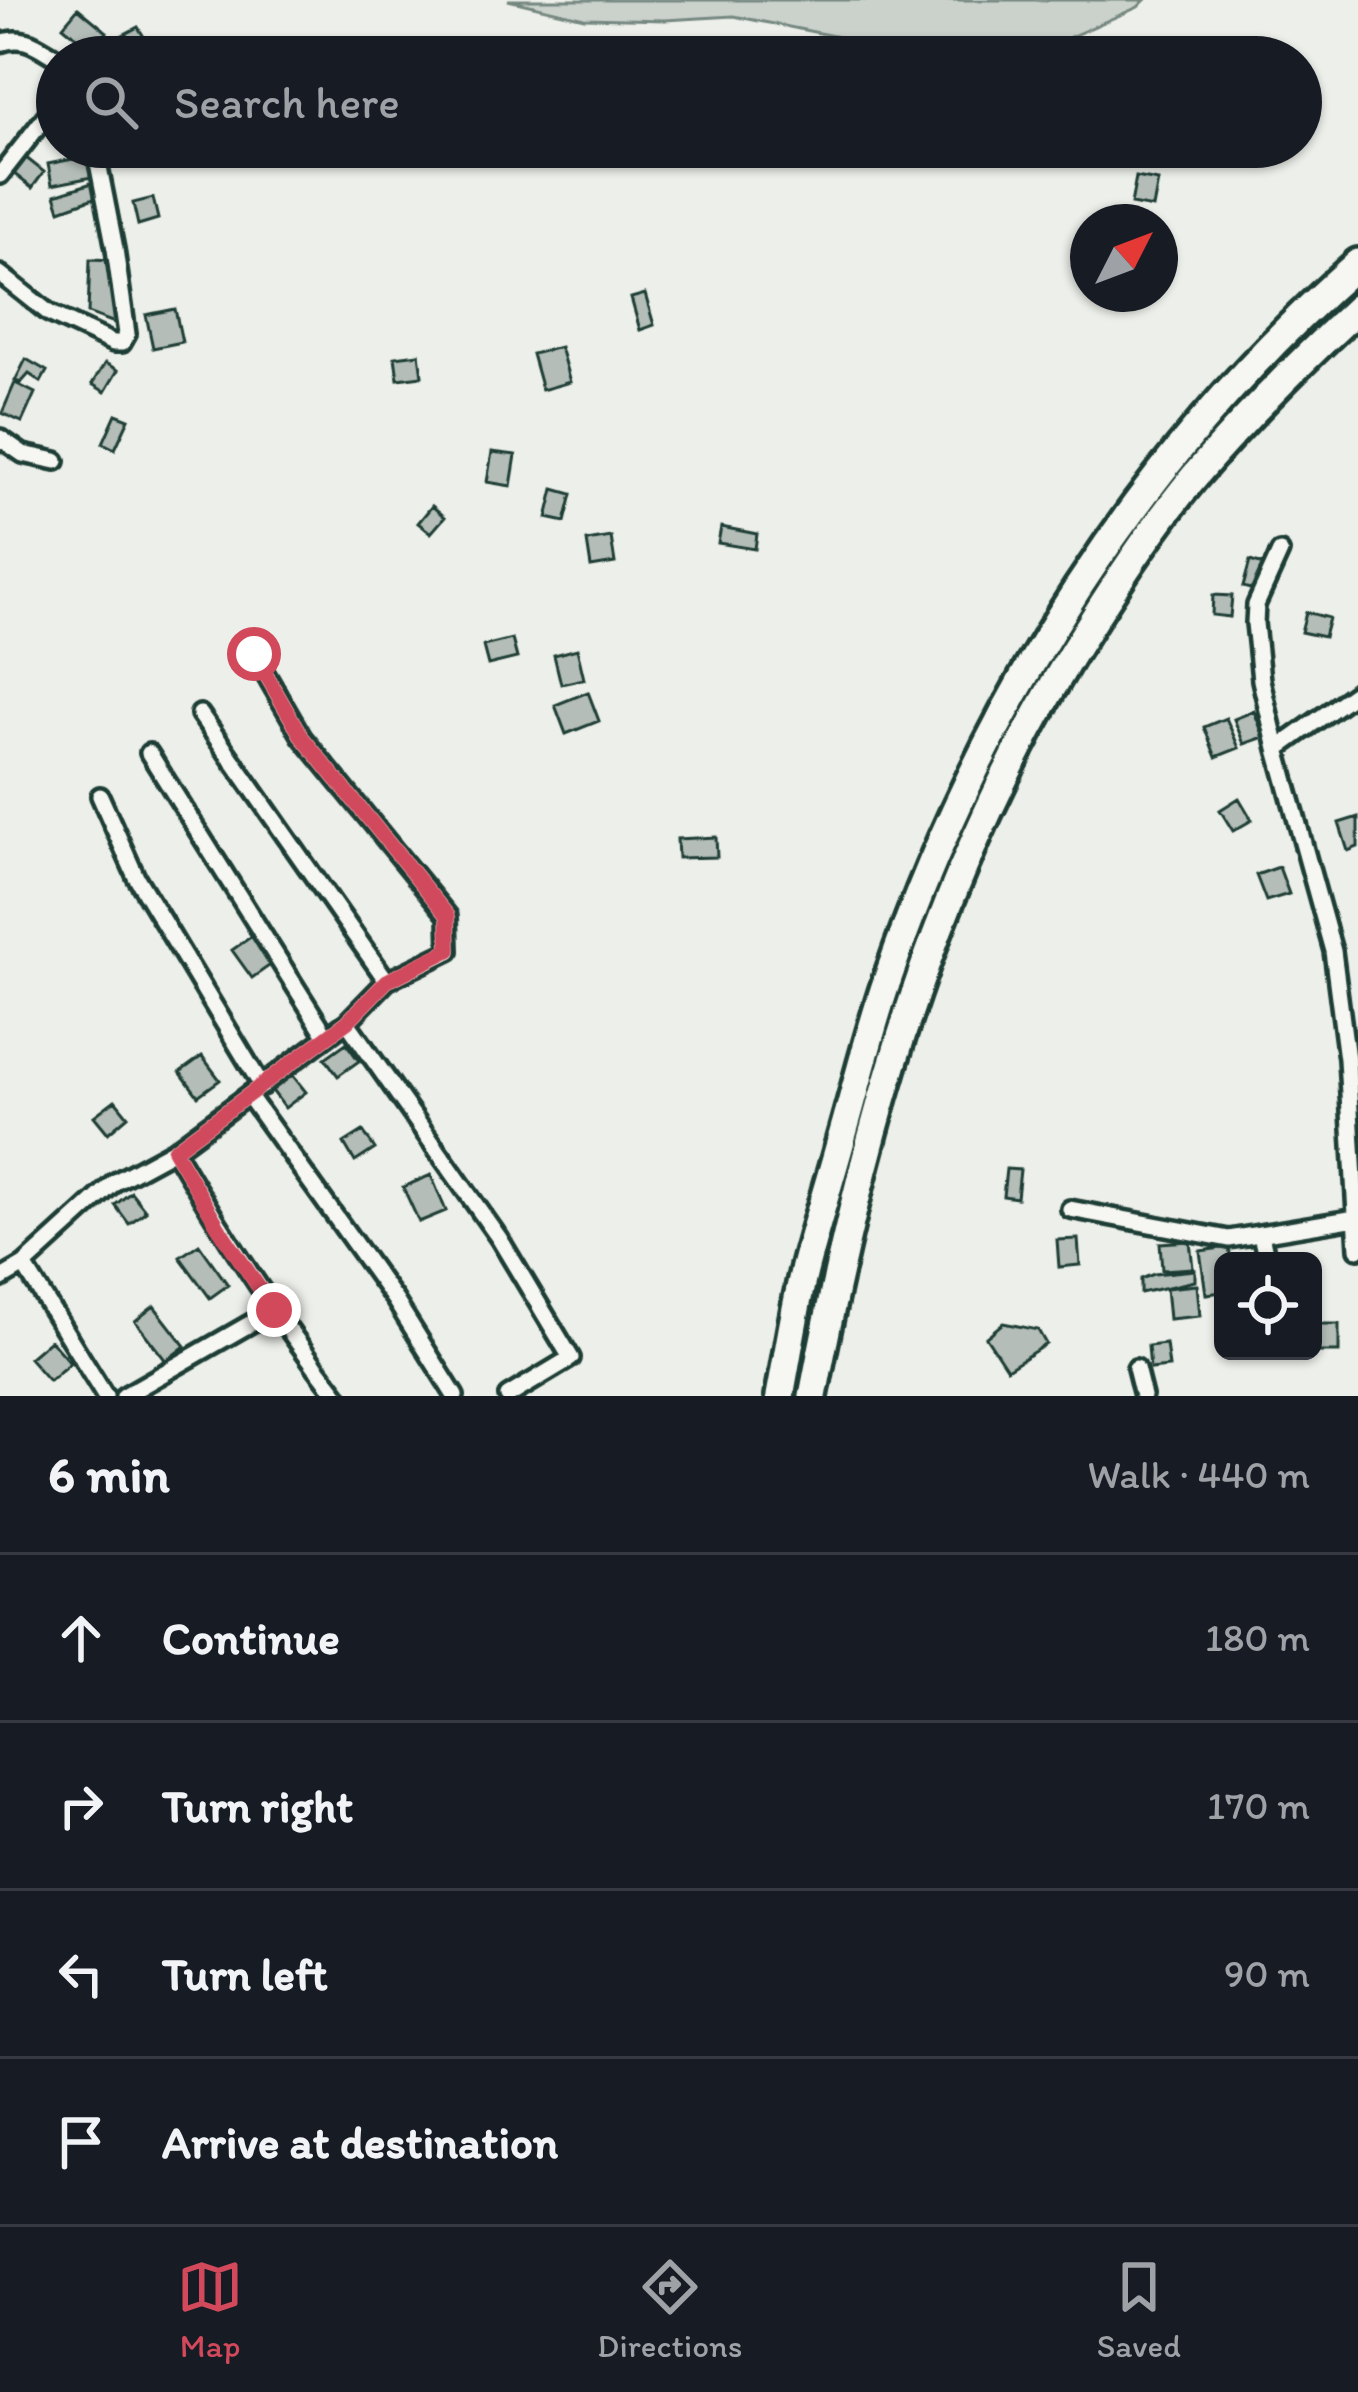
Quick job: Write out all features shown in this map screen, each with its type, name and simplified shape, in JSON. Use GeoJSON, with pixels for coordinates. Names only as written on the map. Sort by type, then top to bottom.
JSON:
{"type":"FeatureCollection","features":[{"type":"Feature","properties":{"kind":"highway"},"geometry":{"type":"LineString","coordinates":[[780,1396],[803,1274],[881,998],[915,904],[987,742],[1030,662],[1132,508],[1227,393],[1358,263]]}},
{"type":"Feature","properties":{"kind":"highway"},"geometry":{"type":"LineString","coordinates":[[813,1396],[835,1282],[902,1030],[938,924],[1026,731],[1130,562],[1191,481],[1262,400],[1358,308]]}},
{"type":"Feature","properties":{"kind":"street"},"geometry":{"type":"LineString","coordinates":[[0,43],[12,38],[36,45]]}},
{"type":"Feature","properties":{"kind":"street"},"geometry":{"type":"LineString","coordinates":[[0,175],[36,129]]}},
{"type":"Feature","properties":{"kind":"street"},"geometry":{"type":"LineString","coordinates":[[0,274],[49,313],[113,344],[122,343],[127,334],[99,168]]}},
{"type":"Feature","properties":{"kind":"street"},"geometry":{"type":"LineString","coordinates":[[0,438],[23,454],[56,461]]}},
{"type":"Feature","properties":{"kind":"street"},"geometry":{"type":"LineString","coordinates":[[1280,552],[1262,590],[1255,623],[1261,680],[1333,951],[1353,1058],[1358,1249]]}},
{"type":"Feature","properties":{"kind":"street"},"geometry":{"type":"LineString","coordinates":[[0,1280],[24,1265],[115,1182],[174,1150],[347,1022],[387,981],[449,950],[448,916],[302,737],[254,654]]}},
{"type":"Feature","properties":{"kind":"street"},"geometry":{"type":"LineString","coordinates":[[1277,749],[1358,691]]}},
{"type":"Feature","properties":{"kind":"street"},"geometry":{"type":"LineString","coordinates":[[200,714],[387,981]]}},
{"type":"Feature","properties":{"kind":"street"},"geometry":{"type":"LineString","coordinates":[[148,753],[327,1037]]}},
{"type":"Feature","properties":{"kind":"street"},"geometry":{"type":"LineString","coordinates":[[100,796],[136,877],[255,1091],[455,1396]]}},
{"type":"Feature","properties":{"kind":"street"},"geometry":{"type":"LineString","coordinates":[[347,1022],[499,1238],[572,1358],[508,1396]]}},
{"type":"Feature","properties":{"kind":"street"},"geometry":{"type":"LineString","coordinates":[[174,1150],[222,1233],[338,1396]]}},
{"type":"Feature","properties":{"kind":"street"},"geometry":{"type":"LineString","coordinates":[[1070,1209],[1229,1239],[1356,1218]]}},
{"type":"Feature","properties":{"kind":"street"},"geometry":{"type":"LineString","coordinates":[[1261,1235],[1265,1252]]}},
{"type":"Feature","properties":{"kind":"street"},"geometry":{"type":"LineString","coordinates":[[24,1265],[105,1396]]}},
{"type":"Feature","properties":{"kind":"street"},"geometry":{"type":"LineString","coordinates":[[124,1396],[274,1310]]}},
{"type":"Feature","properties":{"kind":"street"},"geometry":{"type":"LineString","coordinates":[[1136,1368],[1143,1396]]}},
{"type":"Feature","properties":{"kind":"shaded area"},"geometry":{"type":"Polygon","coordinates":[[[508,0],[1145,0],[1072,36],[834,36],[734,16],[584,18],[508,0]]]}},
{"type":"Feature","properties":{"kind":"building"},"geometry":{"type":"Polygon","coordinates":[[[78,8],[107,32],[75,36],[63,26],[78,8]]]}},
{"type":"Feature","properties":{"kind":"building"},"geometry":{"type":"Polygon","coordinates":[[[138,27],[143,36],[121,36],[138,27]]]}},
{"type":"Feature","properties":{"kind":"building"},"geometry":{"type":"Polygon","coordinates":[[[25,157],[44,172],[32,188],[13,173],[25,157]]]}},
{"type":"Feature","properties":{"kind":"building"},"geometry":{"type":"Polygon","coordinates":[[[49,168],[90,168],[92,177],[52,185],[49,168]]]}},
{"type":"Feature","properties":{"kind":"building"},"geometry":{"type":"Polygon","coordinates":[[[1136,177],[1158,181],[1154,204],[1131,204],[1136,177]]]}},
{"type":"Feature","properties":{"kind":"building"},"geometry":{"type":"Polygon","coordinates":[[[92,183],[97,197],[60,210],[55,195],[92,183]]]}},
{"type":"Feature","properties":{"kind":"building"},"geometry":{"type":"Polygon","coordinates":[[[153,198],[158,219],[138,225],[133,203],[153,198]]]}},
{"type":"Feature","properties":{"kind":"building"},"geometry":{"type":"Polygon","coordinates":[[[90,259],[115,260],[125,327],[88,313],[90,259]]]}},
{"type":"Feature","properties":{"kind":"building"},"geometry":{"type":"Polygon","coordinates":[[[645,294],[654,325],[640,330],[631,298],[645,294]]]}},
{"type":"Feature","properties":{"kind":"building"},"geometry":{"type":"Polygon","coordinates":[[[175,309],[182,342],[153,348],[146,315],[175,309]]]}},
{"type":"Feature","properties":{"kind":"building"},"geometry":{"type":"Polygon","coordinates":[[[560,347],[570,382],[542,390],[532,354],[560,347]]]}},
{"type":"Feature","properties":{"kind":"building"},"geometry":{"type":"Polygon","coordinates":[[[419,354],[422,376],[398,379],[395,357],[419,354]]]}},
{"type":"Feature","properties":{"kind":"building"},"geometry":{"type":"Polygon","coordinates":[[[26,359],[47,371],[41,382],[29,374],[21,383],[15,381],[26,359]]]}},
{"type":"Feature","properties":{"kind":"building"},"geometry":{"type":"Polygon","coordinates":[[[105,363],[118,370],[105,392],[92,384],[105,363]]]}},
{"type":"Feature","properties":{"kind":"building"},"geometry":{"type":"Polygon","coordinates":[[[15,383],[35,393],[22,422],[2,413],[15,383]]]}},
{"type":"Feature","properties":{"kind":"building"},"geometry":{"type":"Polygon","coordinates":[[[116,414],[129,419],[115,449],[103,443],[116,414]]]}},
{"type":"Feature","properties":{"kind":"building"},"geometry":{"type":"Polygon","coordinates":[[[492,452],[516,455],[511,486],[487,482],[492,452]]]}},
{"type":"Feature","properties":{"kind":"building"},"geometry":{"type":"Polygon","coordinates":[[[554,489],[572,494],[565,522],[547,518],[554,489]]]}},
{"type":"Feature","properties":{"kind":"building"},"geometry":{"type":"Polygon","coordinates":[[[432,506],[445,517],[431,533],[418,523],[432,506]]]}},
{"type":"Feature","properties":{"kind":"building"},"geometry":{"type":"Polygon","coordinates":[[[721,527],[757,534],[755,549],[718,543],[721,527]]]}},
{"type":"Feature","properties":{"kind":"building"},"geometry":{"type":"Polygon","coordinates":[[[611,537],[615,563],[591,567],[587,541],[611,537]]]}},
{"type":"Feature","properties":{"kind":"building"},"geometry":{"type":"Polygon","coordinates":[[[1250,561],[1267,566],[1260,592],[1243,587],[1250,561]]]}},
{"type":"Feature","properties":{"kind":"building"},"geometry":{"type":"Polygon","coordinates":[[[1213,595],[1232,596],[1230,617],[1212,615],[1213,595]]]}},
{"type":"Feature","properties":{"kind":"building"},"geometry":{"type":"Polygon","coordinates":[[[1306,612],[1329,618],[1324,637],[1301,632],[1306,612]]]}},
{"type":"Feature","properties":{"kind":"building"},"geometry":{"type":"Polygon","coordinates":[[[512,639],[517,658],[488,665],[483,646],[512,639]]]}},
{"type":"Feature","properties":{"kind":"building"},"geometry":{"type":"Polygon","coordinates":[[[577,649],[584,679],[561,684],[554,655],[577,649]]]}},
{"type":"Feature","properties":{"kind":"building"},"geometry":{"type":"Polygon","coordinates":[[[588,692],[599,721],[566,734],[555,705],[588,692]]]}},
{"type":"Feature","properties":{"kind":"building"},"geometry":{"type":"Polygon","coordinates":[[[1254,711],[1264,737],[1244,744],[1234,719],[1254,711]]]}},
{"type":"Feature","properties":{"kind":"building"},"geometry":{"type":"Polygon","coordinates":[[[1226,718],[1239,748],[1216,757],[1204,727],[1226,718]]]}},
{"type":"Feature","properties":{"kind":"building"},"geometry":{"type":"Polygon","coordinates":[[[1239,798],[1252,820],[1233,831],[1220,810],[1239,798]]]}},
{"type":"Feature","properties":{"kind":"building"},"geometry":{"type":"Polygon","coordinates":[[[1358,817],[1358,847],[1348,851],[1339,823],[1358,817]]]}},
{"type":"Feature","properties":{"kind":"building"},"geometry":{"type":"Polygon","coordinates":[[[716,837],[717,857],[678,858],[677,839],[716,837]]]}},
{"type":"Feature","properties":{"kind":"building"},"geometry":{"type":"Polygon","coordinates":[[[1279,867],[1289,894],[1266,901],[1256,875],[1279,867]]]}},
{"type":"Feature","properties":{"kind":"building"},"geometry":{"type":"Polygon","coordinates":[[[252,936],[272,964],[252,978],[232,950],[252,936]]]}},
{"type":"Feature","properties":{"kind":"building"},"geometry":{"type":"Polygon","coordinates":[[[346,1043],[359,1061],[338,1076],[325,1058],[346,1043]]]}},
{"type":"Feature","properties":{"kind":"building"},"geometry":{"type":"Polygon","coordinates":[[[202,1056],[220,1080],[198,1096],[180,1072],[202,1056]]]}},
{"type":"Feature","properties":{"kind":"building"},"geometry":{"type":"Polygon","coordinates":[[[290,1072],[306,1092],[285,1108],[270,1088],[290,1072]]]}},
{"type":"Feature","properties":{"kind":"building"},"geometry":{"type":"Polygon","coordinates":[[[115,1100],[128,1116],[108,1133],[94,1116],[115,1100]]]}},
{"type":"Feature","properties":{"kind":"building"},"geometry":{"type":"Polygon","coordinates":[[[363,1131],[375,1149],[355,1162],[344,1143],[363,1131]]]}},
{"type":"Feature","properties":{"kind":"building"},"geometry":{"type":"Polygon","coordinates":[[[1006,1169],[1020,1170],[1017,1198],[1003,1196],[1006,1169]]]}},
{"type":"Feature","properties":{"kind":"building"},"geometry":{"type":"Polygon","coordinates":[[[431,1175],[446,1211],[419,1222],[403,1187],[431,1175]]]}},
{"type":"Feature","properties":{"kind":"building"},"geometry":{"type":"Polygon","coordinates":[[[131,1192],[146,1211],[129,1224],[115,1205],[131,1192]]]}},
{"type":"Feature","properties":{"kind":"building"},"geometry":{"type":"Polygon","coordinates":[[[1078,1239],[1080,1265],[1059,1267],[1057,1240],[1078,1239]]]}},
{"type":"Feature","properties":{"kind":"building"},"geometry":{"type":"Polygon","coordinates":[[[1190,1241],[1193,1268],[1162,1270],[1160,1243],[1190,1241]]]}},
{"type":"Feature","properties":{"kind":"building"},"geometry":{"type":"Polygon","coordinates":[[[199,1244],[228,1285],[210,1298],[180,1257],[199,1244]]]}},
{"type":"Feature","properties":{"kind":"building"},"geometry":{"type":"Polygon","coordinates":[[[1229,1247],[1230,1252],[1214,1252],[1214,1293],[1206,1294],[1200,1251],[1229,1247]]]}},
{"type":"Feature","properties":{"kind":"building"},"geometry":{"type":"Polygon","coordinates":[[[1195,1270],[1195,1281],[1141,1293],[1141,1279],[1195,1270]]]}},
{"type":"Feature","properties":{"kind":"building"},"geometry":{"type":"Polygon","coordinates":[[[1197,1285],[1200,1316],[1169,1319],[1166,1288],[1197,1285]]]}},
{"type":"Feature","properties":{"kind":"building"},"geometry":{"type":"Polygon","coordinates":[[[154,1306],[185,1346],[166,1361],[135,1321],[154,1306]]]}},
{"type":"Feature","properties":{"kind":"building"},"geometry":{"type":"Polygon","coordinates":[[[1003,1323],[1038,1330],[1046,1344],[1007,1369],[986,1337],[1003,1323]]]}},
{"type":"Feature","properties":{"kind":"building"},"geometry":{"type":"Polygon","coordinates":[[[1322,1324],[1339,1324],[1339,1352],[1322,1352],[1322,1324]]]}},
{"type":"Feature","properties":{"kind":"building"},"geometry":{"type":"Polygon","coordinates":[[[50,1340],[70,1363],[49,1381],[29,1358],[50,1340]]]}},
{"type":"Feature","properties":{"kind":"building"},"geometry":{"type":"Polygon","coordinates":[[[1166,1344],[1169,1367],[1150,1369],[1148,1346],[1166,1344]]]}},
{"type":"Feature","properties":{"kind":"route"},"geometry":{"type":"LineString","coordinates":[[254,654],[302,737],[448,916],[449,950],[387,981],[347,1022],[174,1150],[274,1310]]}}]}
